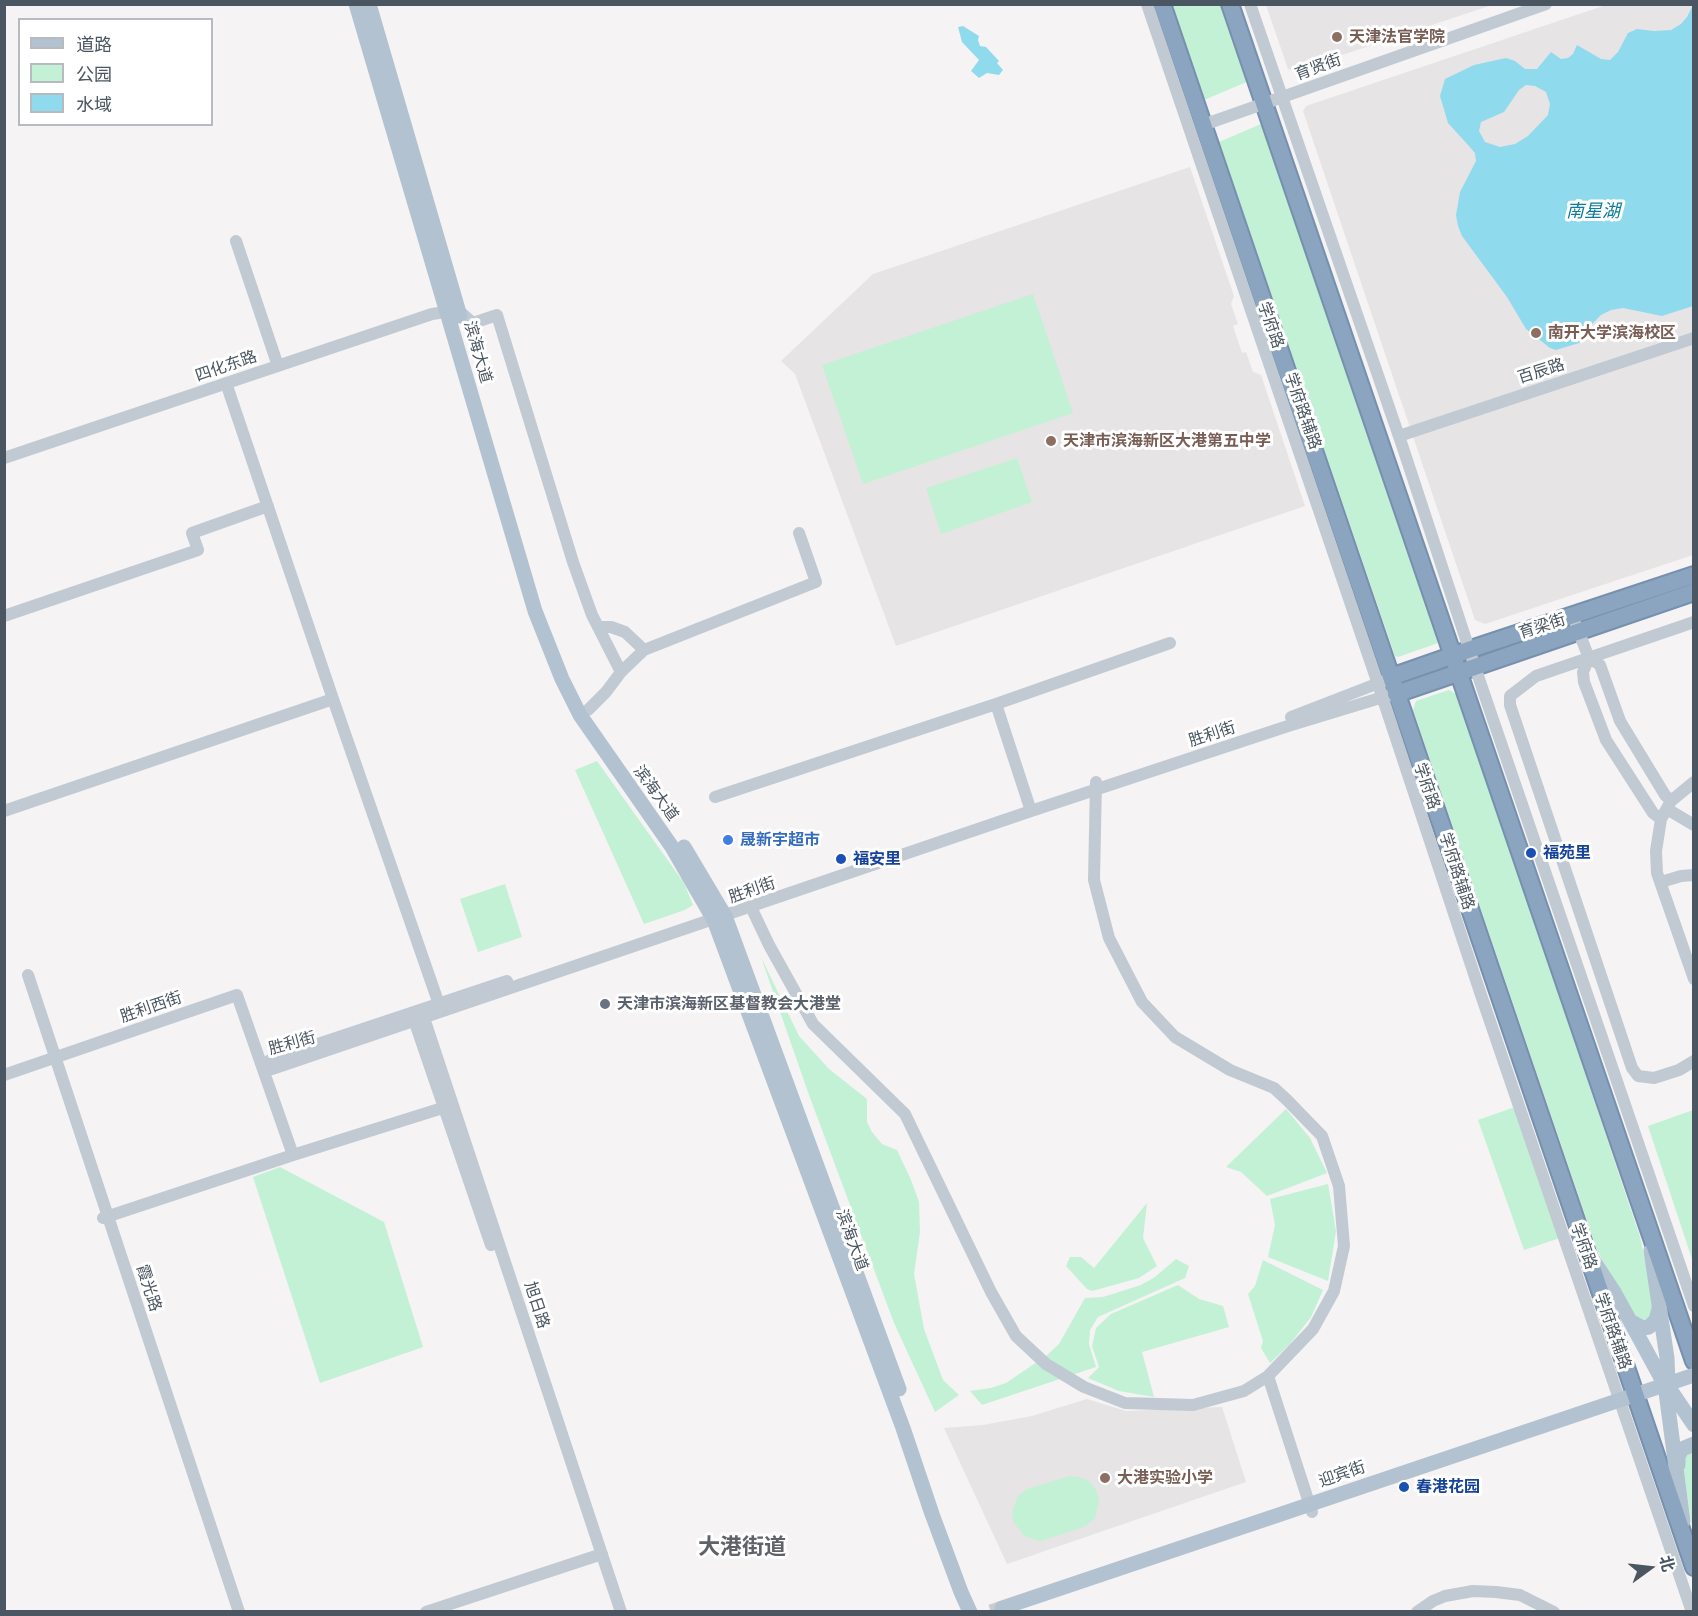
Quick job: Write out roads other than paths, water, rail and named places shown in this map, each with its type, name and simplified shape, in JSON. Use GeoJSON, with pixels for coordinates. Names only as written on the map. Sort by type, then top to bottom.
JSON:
{"type":"FeatureCollection","features":[{"type":"Feature","properties":{"kind":"highway","name":"学府路"},"geometry":{"type":"LineString","coordinates":[[1162,4],[1387,688],[1586,1250],[1628,1401],[1694,1567]]}},
{"type":"Feature","properties":{"kind":"highway"},"geometry":{"type":"LineString","coordinates":[[1230,4],[1454,655],[1467,670],[1694,1361]]}},
{"type":"Feature","properties":{"kind":"highway","name":"育梁街"},"geometry":{"type":"LineString","coordinates":[[1387,688],[1467,670],[1694,575]]}},
{"type":"Feature","properties":{"kind":"highway","name":"育梁街"},"geometry":{"type":"LineString","coordinates":[[1387,688],[1470,649],[1694,592]]}},
{"type":"Feature","properties":{"kind":"main road","name":"滨海大道"},"geometry":{"type":"LineString","coordinates":[[356,4],[545,610],[572,678],[588,710],[615,752],[682,843],[717,915],[864,1290],[912,1425],[965,1590]]}},
{"type":"Feature","properties":{"kind":"main road","name":"滨海大道"},"geometry":{"type":"LineString","coordinates":[[369,4],[531,601],[580,715],[717,915],[932,1514],[965,1590]]}},
{"type":"Feature","properties":{"kind":"main road"},"geometry":{"type":"LineString","coordinates":[[1647,1223],[1660,1306],[1667,1388],[1686,1546]]}},
{"type":"Feature","properties":{"kind":"main road"},"geometry":{"type":"LineString","coordinates":[[1586,1250],[1614,1292],[1667,1388],[1694,1425]]}},
{"type":"Feature","properties":{"kind":"main road"},"geometry":{"type":"LineString","coordinates":[[1630,1321],[1643,1328],[1650,1327],[1658,1316],[1660,1306]]}},
{"type":"Feature","properties":{"kind":"main road","name":"迎宾街"},"geometry":{"type":"LineString","coordinates":[[1002,1608],[1667,1388],[1694,1375]]}},
{"type":"Feature","properties":{"kind":"main road","name":"迎宾街"},"geometry":{"type":"LineString","coordinates":[[1667,1388],[1694,1383]]}},
{"type":"Feature","properties":{"kind":"main road"},"geometry":{"type":"LineString","coordinates":[[1678,1479],[1678,1456],[1682,1449],[1694,1444]]}},
{"type":"Feature","properties":{"kind":"main road","name":"迎宾街"},"geometry":{"type":"LineString","coordinates":[[1020,1611],[1310,1508]]}},
{"type":"Feature","properties":{"kind":"main road"},"geometry":{"type":"LineString","coordinates":[[965,1590],[970,1611]]}},
{"type":"Feature","properties":{"kind":"main road"},"geometry":{"type":"LineString","coordinates":[[965,1590],[981,1611]]}},
{"type":"Feature","properties":{"kind":"street","name":"学府路辅路"},"geometry":{"type":"LineString","coordinates":[[1147,4],[1387,688],[1480,992],[1628,1401],[1692,1611]]}},
{"type":"Feature","properties":{"kind":"street"},"geometry":{"type":"LineString","coordinates":[[1250,4],[1470,649],[1467,670],[1694,1306]]}},
{"type":"Feature","properties":{"kind":"street","name":"育贤街"},"geometry":{"type":"LineString","coordinates":[[1203,125],[1546,4]]}},
{"type":"Feature","properties":{"kind":"street"},"geometry":{"type":"LineString","coordinates":[[236,241],[278,366]]}},
{"type":"Feature","properties":{"kind":"street","name":"四化东路"},"geometry":{"type":"LineString","coordinates":[[4,458],[412,320],[453,311]]}},
{"type":"Feature","properties":{"kind":"street"},"geometry":{"type":"LineString","coordinates":[[453,311],[473,323],[497,315],[573,562],[598,627],[621,672]]}},
{"type":"Feature","properties":{"kind":"street","name":"百辰路"},"geometry":{"type":"LineString","coordinates":[[1399,436],[1694,338]]}},
{"type":"Feature","properties":{"kind":"street"},"geometry":{"type":"LineString","coordinates":[[226,383],[440,1007]]}},
{"type":"Feature","properties":{"kind":"street"},"geometry":{"type":"LineString","coordinates":[[4,616],[198,550],[192,533],[268,506]]}},
{"type":"Feature","properties":{"kind":"street"},"geometry":{"type":"LineString","coordinates":[[588,710],[621,672],[644,650],[816,582],[799,533]]}},
{"type":"Feature","properties":{"kind":"street"},"geometry":{"type":"LineString","coordinates":[[1694,622],[1536,676],[1510,696],[1510,705],[1632,1068],[1638,1076],[1654,1078],[1679,1071],[1694,1061]]}},
{"type":"Feature","properties":{"kind":"street"},"geometry":{"type":"LineString","coordinates":[[1576,623],[1589,658],[1599,665],[1620,721],[1659,785],[1666,810],[1656,851],[1658,873],[1694,979]]}},
{"type":"Feature","properties":{"kind":"street"},"geometry":{"type":"LineString","coordinates":[[598,627],[611,627],[625,632],[644,650]]}},
{"type":"Feature","properties":{"kind":"street"},"geometry":{"type":"LineString","coordinates":[[715,797],[996,704],[1170,643]]}},
{"type":"Feature","properties":{"kind":"street"},"geometry":{"type":"LineString","coordinates":[[1589,658],[1583,672],[1584,682],[1606,740],[1653,813],[1666,810],[1694,782]]}},
{"type":"Feature","properties":{"kind":"street","name":"胜利街"},"geometry":{"type":"LineString","coordinates":[[262,1066],[270,1060],[418,1015],[1096,786],[1285,719],[1387,688]]}},
{"type":"Feature","properties":{"kind":"street"},"geometry":{"type":"LineString","coordinates":[[4,811],[333,699]]}},
{"type":"Feature","properties":{"kind":"street"},"geometry":{"type":"LineString","coordinates":[[996,704],[1030,808]]}},
{"type":"Feature","properties":{"kind":"street"},"geometry":{"type":"LineString","coordinates":[[751,907],[769,945],[813,1024],[904,1114],[991,1292],[1016,1336],[1046,1364],[1084,1387],[1125,1402],[1193,1405],[1244,1391],[1268,1376],[1313,1329],[1334,1291],[1344,1246],[1340,1186],[1322,1136],[1293,1105],[1274,1088],[1230,1070],[1175,1036],[1142,1002],[1109,938],[1094,880],[1096,786]]}},
{"type":"Feature","properties":{"kind":"street","name":"胜利街"},"geometry":{"type":"LineString","coordinates":[[717,915],[751,907],[1030,808]]}},
{"type":"Feature","properties":{"kind":"street"},"geometry":{"type":"LineString","coordinates":[[1666,810],[1694,825]]}},
{"type":"Feature","properties":{"kind":"street"},"geometry":{"type":"LineString","coordinates":[[1661,882],[1694,875]]}},
{"type":"Feature","properties":{"kind":"street","name":"霞光路"},"geometry":{"type":"LineString","coordinates":[[25,976],[239,1611]]}},
{"type":"Feature","properties":{"kind":"street","name":"胜利西街"},"geometry":{"type":"LineString","coordinates":[[4,1075],[237,994],[262,1066]]}},
{"type":"Feature","properties":{"kind":"street","name":"旭日路"},"geometry":{"type":"LineString","coordinates":[[418,1015],[599,1555],[621,1611]]}},
{"type":"Feature","properties":{"kind":"street"},"geometry":{"type":"LineString","coordinates":[[262,1066],[293,1155]]}},
{"type":"Feature","properties":{"kind":"street"},"geometry":{"type":"LineString","coordinates":[[106,1217],[449,1106]]}},
{"type":"Feature","properties":{"kind":"street","name":"霞光路"},"geometry":{"type":"LineString","coordinates":[[106,1217],[234,1611]]}},
{"type":"Feature","properties":{"kind":"street"},"geometry":{"type":"LineString","coordinates":[[1268,1376],[1310,1508]]}},
{"type":"Feature","properties":{"kind":"street"},"geometry":{"type":"LineString","coordinates":[[426,1611],[599,1555]]}},
{"type":"Feature","properties":{"kind":"street","name":"旭日路"},"geometry":{"type":"LineString","coordinates":[[599,1555],[614,1611]]}},
{"type":"Feature","properties":{"kind":"street"},"geometry":{"type":"LineString","coordinates":[[1417,1611],[1433,1600],[1473,1591],[1520,1595],[1554,1611]]}},
{"type":"Feature","properties":{"kind":"water","name":"南星湖"},"geometry":{"type":"Polygon","coordinates":[[[1693,5],[1693,306],[1662,316],[1623,308],[1611,310],[1601,315],[1591,325],[1579,343],[1556,350],[1550,348],[1526,329],[1507,297],[1462,236],[1458,226],[1456,215],[1460,192],[1476,161],[1475,153],[1448,123],[1440,96],[1445,79],[1474,65],[1506,58],[1515,61],[1525,69],[1537,69],[1551,52],[1561,59],[1568,58],[1573,54],[1577,45],[1601,59],[1610,60],[1618,52],[1628,33],[1637,29],[1671,30],[1687,17],[1693,5]],[[1526,85],[1519,90],[1504,112],[1481,122],[1479,131],[1485,142],[1500,147],[1515,144],[1528,136],[1548,115],[1550,104],[1546,92],[1535,86],[1526,85]]]}},
{"type":"Feature","properties":{"kind":"water"},"geometry":{"type":"Polygon","coordinates":[[[963,26],[979,36],[980,46],[986,47],[999,61],[997,63],[1003,70],[999,75],[987,73],[979,78],[971,71],[979,60],[962,42],[958,27],[963,26]]]}},
{"type":"Feature","properties":{"kind":"tunnel"},"geometry":{"type":"LineString","coordinates":[[991,1612],[1002,1608]]}},
{"type":"Feature","properties":{"kind":"place","name":"天津法官学院"},"geometry":{"type":"Point","coordinates":[1337,37]}},
{"type":"Feature","properties":{"kind":"place","name":"南开大学滨海校区"},"geometry":{"type":"Point","coordinates":[1536,333]}},
{"type":"Feature","properties":{"kind":"place","name":"天津市滨海新区大港第五中学"},"geometry":{"type":"Point","coordinates":[1051,441]}},
{"type":"Feature","properties":{"kind":"place","name":"晟新宇超市"},"geometry":{"type":"Point","coordinates":[728,840]}},
{"type":"Feature","properties":{"kind":"place","name":"福苑里"},"geometry":{"type":"Point","coordinates":[1531,853]}},
{"type":"Feature","properties":{"kind":"place","name":"福安里"},"geometry":{"type":"Point","coordinates":[841,859]}},
{"type":"Feature","properties":{"kind":"place","name":"天津市滨海新区基督教会大港堂"},"geometry":{"type":"Point","coordinates":[605,1004]}},
{"type":"Feature","properties":{"kind":"place","name":"大港实验小学"},"geometry":{"type":"Point","coordinates":[1105,1478]}},
{"type":"Feature","properties":{"kind":"place","name":"春港花园"},"geometry":{"type":"Point","coordinates":[1404,1487]}},
{"type":"Feature","properties":{"kind":"district","name":"大港街道"},"geometry":{"type":"Point","coordinates":[742,1547]}}]}
